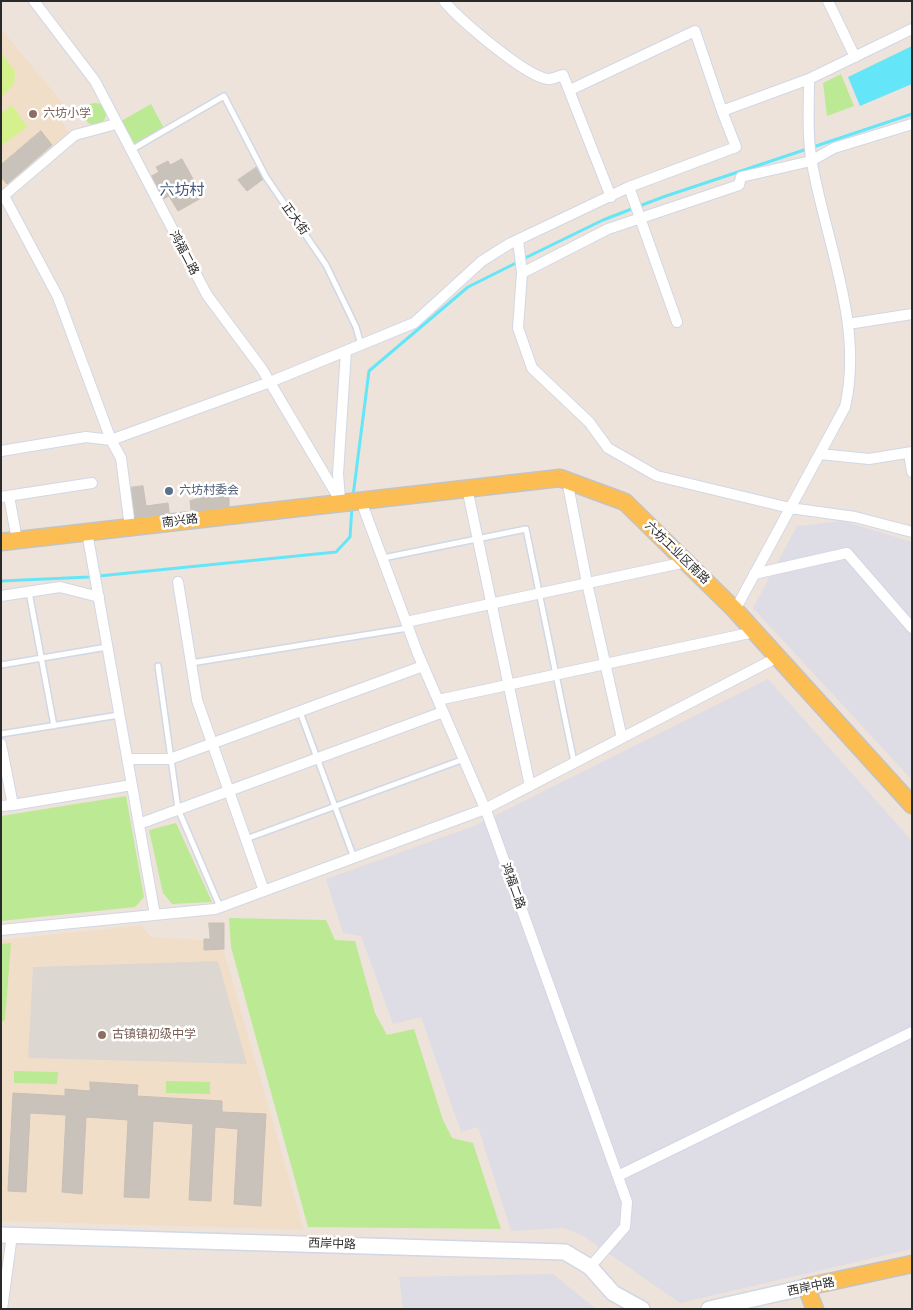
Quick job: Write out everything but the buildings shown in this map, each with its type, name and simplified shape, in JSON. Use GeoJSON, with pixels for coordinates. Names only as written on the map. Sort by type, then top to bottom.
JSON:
{"type":"FeatureCollection","features":[{"type":"Feature","properties":{"kind":"main road","name":"六坊工业区南路"},"geometry":{"type":"LineString","coordinates":[[352,501],[560,478],[625,502],[735,610],[912,805]]}},
{"type":"Feature","properties":{"kind":"main road","name":"南兴路"},"geometry":{"type":"LineString","coordinates":[[9,541],[352,501]]}},
{"type":"Feature","properties":{"kind":"main road","name":"西岸中路"},"geometry":{"type":"LineString","coordinates":[[806,1288],[912,1264]]}},
{"type":"Feature","properties":{"kind":"main road"},"geometry":{"type":"LineString","coordinates":[[806,1288],[815,1309]]}},
{"type":"Feature","properties":{"kind":"street","name":"鸿福二路"},"geometry":{"type":"LineString","coordinates":[[34,1],[95,81],[207,295],[352,501],[383,558],[423,666],[485,809],[627,1202],[626,1227],[590,1267]]}},
{"type":"Feature","properties":{"kind":"street"},"geometry":{"type":"LineString","coordinates":[[444,1],[455,15],[526,69],[548,79],[563,75],[611,197]]}},
{"type":"Feature","properties":{"kind":"street"},"geometry":{"type":"LineString","coordinates":[[828,1],[855,57]]}},
{"type":"Feature","properties":{"kind":"street"},"geometry":{"type":"LineString","coordinates":[[722,111],[809,79],[912,30]]}},
{"type":"Feature","properties":{"kind":"street"},"geometry":{"type":"LineString","coordinates":[[1,451],[86,437],[111,440],[270,382],[361,345],[414,323],[482,261],[518,240],[629,187],[736,148],[695,31],[570,90]]}},
{"type":"Feature","properties":{"kind":"street"},"geometry":{"type":"LineString","coordinates":[[735,610],[846,403],[851,382],[848,324],[811,162],[809,79]]}},
{"type":"Feature","properties":{"kind":"street"},"geometry":{"type":"LineString","coordinates":[[116,124],[75,135],[3,197],[58,297],[111,440],[121,458],[130,527]]}},
{"type":"Feature","properties":{"kind":"street"},"geometry":{"type":"LineString","coordinates":[[522,273],[608,229],[739,185],[741,177],[811,162],[834,148],[912,124]]}},
{"type":"Feature","properties":{"kind":"street"},"geometry":{"type":"LineString","coordinates":[[629,187],[677,322]]}},
{"type":"Feature","properties":{"kind":"street"},"geometry":{"type":"LineString","coordinates":[[518,240],[522,273],[518,328],[532,368],[589,422],[608,448],[657,476],[790,508],[855,517],[912,532]]}},
{"type":"Feature","properties":{"kind":"street"},"geometry":{"type":"LineString","coordinates":[[848,324],[912,314]]}},
{"type":"Feature","properties":{"kind":"street"},"geometry":{"type":"LineString","coordinates":[[346,351],[338,474],[352,501]]}},
{"type":"Feature","properties":{"kind":"street"},"geometry":{"type":"LineString","coordinates":[[820,454],[869,459],[911,452],[912,472]]}},
{"type":"Feature","properties":{"kind":"street"},"geometry":{"type":"LineString","coordinates":[[567,480],[587,583],[622,738]]}},
{"type":"Feature","properties":{"kind":"street"},"geometry":{"type":"LineString","coordinates":[[9,541],[5,497],[92,483]]}},
{"type":"Feature","properties":{"kind":"street"},"geometry":{"type":"LineString","coordinates":[[467,488],[530,786]]}},
{"type":"Feature","properties":{"kind":"street"},"geometry":{"type":"LineString","coordinates":[[87,532],[155,915]]}},
{"type":"Feature","properties":{"kind":"street"},"geometry":{"type":"LineString","coordinates":[[754,574],[847,554],[912,628]]}},
{"type":"Feature","properties":{"kind":"street"},"geometry":{"type":"LineString","coordinates":[[407,625],[490,604],[686,562]]}},
{"type":"Feature","properties":{"kind":"street"},"geometry":{"type":"LineString","coordinates":[[178,582],[197,700],[264,891]]}},
{"type":"Feature","properties":{"kind":"street"},"geometry":{"type":"LineString","coordinates":[[1,596],[60,587],[99,596]]}},
{"type":"Feature","properties":{"kind":"street"},"geometry":{"type":"LineString","coordinates":[[438,700],[754,632]]}},
{"type":"Feature","properties":{"kind":"street"},"geometry":{"type":"LineString","coordinates":[[1,930],[220,907],[485,809],[778,658]]}},
{"type":"Feature","properties":{"kind":"street"},"geometry":{"type":"LineString","coordinates":[[128,759],[170,759],[423,666]]}},
{"type":"Feature","properties":{"kind":"street"},"geometry":{"type":"LineString","coordinates":[[139,824],[443,712]]}},
{"type":"Feature","properties":{"kind":"street"},"geometry":{"type":"LineString","coordinates":[[1,744],[13,805]]}},
{"type":"Feature","properties":{"kind":"street"},"geometry":{"type":"LineString","coordinates":[[1,806],[132,785]]}},
{"type":"Feature","properties":{"kind":"street"},"geometry":{"type":"LineString","coordinates":[[618,1176],[912,1032]]}},
{"type":"Feature","properties":{"kind":"street"},"geometry":{"type":"LineString","coordinates":[[2,1309],[6,1235]]}},
{"type":"Feature","properties":{"kind":"street","name":"西岸中路"},"geometry":{"type":"LineString","coordinates":[[6,1235],[565,1252],[590,1267],[613,1293],[642,1309]]}},
{"type":"Feature","properties":{"kind":"street","name":"西岸中路"},"geometry":{"type":"LineString","coordinates":[[709,1309],[806,1288]]}},
{"type":"Feature","properties":{"kind":"lane","name":"正大街"},"geometry":{"type":"LineString","coordinates":[[130,150],[224,96],[266,177],[326,265],[356,327],[361,345]]}},
{"type":"Feature","properties":{"kind":"lane"},"geometry":{"type":"LineString","coordinates":[[383,558],[526,528],[575,763]]}},
{"type":"Feature","properties":{"kind":"lane"},"geometry":{"type":"LineString","coordinates":[[29,592],[54,726]]}},
{"type":"Feature","properties":{"kind":"lane"},"geometry":{"type":"LineString","coordinates":[[191,663],[407,625]]}},
{"type":"Feature","properties":{"kind":"lane"},"geometry":{"type":"LineString","coordinates":[[1,665],[108,647]]}},
{"type":"Feature","properties":{"kind":"lane"},"geometry":{"type":"LineString","coordinates":[[158,666],[178,810],[220,907]]}},
{"type":"Feature","properties":{"kind":"lane"},"geometry":{"type":"LineString","coordinates":[[300,712],[354,858]]}},
{"type":"Feature","properties":{"kind":"lane"},"geometry":{"type":"LineString","coordinates":[[1,734],[120,715]]}},
{"type":"Feature","properties":{"kind":"lane"},"geometry":{"type":"LineString","coordinates":[[246,839],[464,759]]}},
{"type":"Feature","properties":{"kind":"shaded area","name":"六坊小学"},"geometry":{"type":"Polygon","coordinates":[[[1,29],[68,109],[60,118],[70,135],[1,192],[1,29]]]}},
{"type":"Feature","properties":{"kind":"shaded area"},"geometry":{"type":"Polygon","coordinates":[[[843,521],[912,542],[912,780],[753,608],[797,526],[843,521]]]}},
{"type":"Feature","properties":{"kind":"shaded area"},"geometry":{"type":"Polygon","coordinates":[[[768,679],[912,841],[912,1249],[680,1303],[582,1235],[564,1228],[511,1231],[478,1127],[461,1132],[421,1017],[393,1024],[361,936],[343,933],[326,879],[474,826],[768,679]]]}},
{"type":"Feature","properties":{"kind":"shaded area"},"geometry":{"type":"Polygon","coordinates":[[[141,925],[151,937],[221,941],[304,1230],[1,1221],[1,940],[141,925]]]}},
{"type":"Feature","properties":{"kind":"shaded area"},"geometry":{"type":"Polygon","coordinates":[[[218,961],[247,1064],[28,1058],[33,967],[218,961]]]}},
{"type":"Feature","properties":{"kind":"shaded area"},"geometry":{"type":"Polygon","coordinates":[[[553,1274],[596,1309],[403,1309],[399,1277],[553,1274]]]}},
{"type":"Feature","properties":{"kind":"green space"},"geometry":{"type":"Polygon","coordinates":[[[1,53],[15,71],[14,85],[1,97],[1,53]]]}},
{"type":"Feature","properties":{"kind":"green space"},"geometry":{"type":"Polygon","coordinates":[[[841,74],[854,106],[827,116],[823,83],[841,74]]]}},
{"type":"Feature","properties":{"kind":"green space"},"geometry":{"type":"Polygon","coordinates":[[[91,103],[99,103],[106,110],[106,118],[99,125],[91,125],[84,118],[84,110],[91,103]]]}},
{"type":"Feature","properties":{"kind":"green space"},"geometry":{"type":"Polygon","coordinates":[[[151,104],[165,130],[130,150],[116,124],[151,104]]]}},
{"type":"Feature","properties":{"kind":"green space"},"geometry":{"type":"Polygon","coordinates":[[[12,105],[27,127],[1,146],[1,113],[12,105]]]}},
{"type":"Feature","properties":{"kind":"green space"},"geometry":{"type":"Polygon","coordinates":[[[126,796],[144,897],[135,907],[1,921],[1,816],[126,796]]]}},
{"type":"Feature","properties":{"kind":"green space"},"geometry":{"type":"Polygon","coordinates":[[[176,823],[212,902],[172,904],[163,893],[149,830],[176,823]]]}},
{"type":"Feature","properties":{"kind":"green space"},"geometry":{"type":"Polygon","coordinates":[[[229,918],[326,920],[335,940],[355,941],[375,1013],[387,1035],[414,1029],[443,1120],[452,1138],[473,1143],[501,1229],[308,1227],[231,947],[229,918]]]}},
{"type":"Feature","properties":{"kind":"green space"},"geometry":{"type":"Polygon","coordinates":[[[11,943],[5,1020],[1,1022],[1,944],[11,943]]]}},
{"type":"Feature","properties":{"kind":"green space"},"geometry":{"type":"Polygon","coordinates":[[[14,1071],[58,1072],[57,1084],[14,1083],[14,1071]]]}},
{"type":"Feature","properties":{"kind":"green space"},"geometry":{"type":"Polygon","coordinates":[[[166,1081],[210,1082],[210,1094],[166,1093],[166,1081]]]}},
{"type":"Feature","properties":{"kind":"water"},"geometry":{"type":"Polygon","coordinates":[[[912,46],[912,84],[860,106],[848,77],[912,46]]]}},
{"type":"Feature","properties":{"kind":"waterway"},"geometry":{"type":"LineString","coordinates":[[523,259],[603,220],[663,197],[912,114]]}},
{"type":"Feature","properties":{"kind":"waterway"},"geometry":{"type":"LineString","coordinates":[[353,496],[369,371],[468,287],[518,262]]}},
{"type":"Feature","properties":{"kind":"waterway"},"geometry":{"type":"LineString","coordinates":[[1,581],[89,577],[336,552],[350,537],[352,507]]}},
{"type":"Feature","properties":{"kind":"place","name":"六坊小学"},"geometry":{"type":"Point","coordinates":[33,114]}},
{"type":"Feature","properties":{"kind":"place","name":"六坊村委会"},"geometry":{"type":"Point","coordinates":[169,491]}},
{"type":"Feature","properties":{"kind":"place","name":"古镇镇初级中学"},"geometry":{"type":"Point","coordinates":[102,1035]}},
{"type":"Feature","properties":{"kind":"district","name":"六坊村"},"geometry":{"type":"Point","coordinates":[182,191]}}]}
